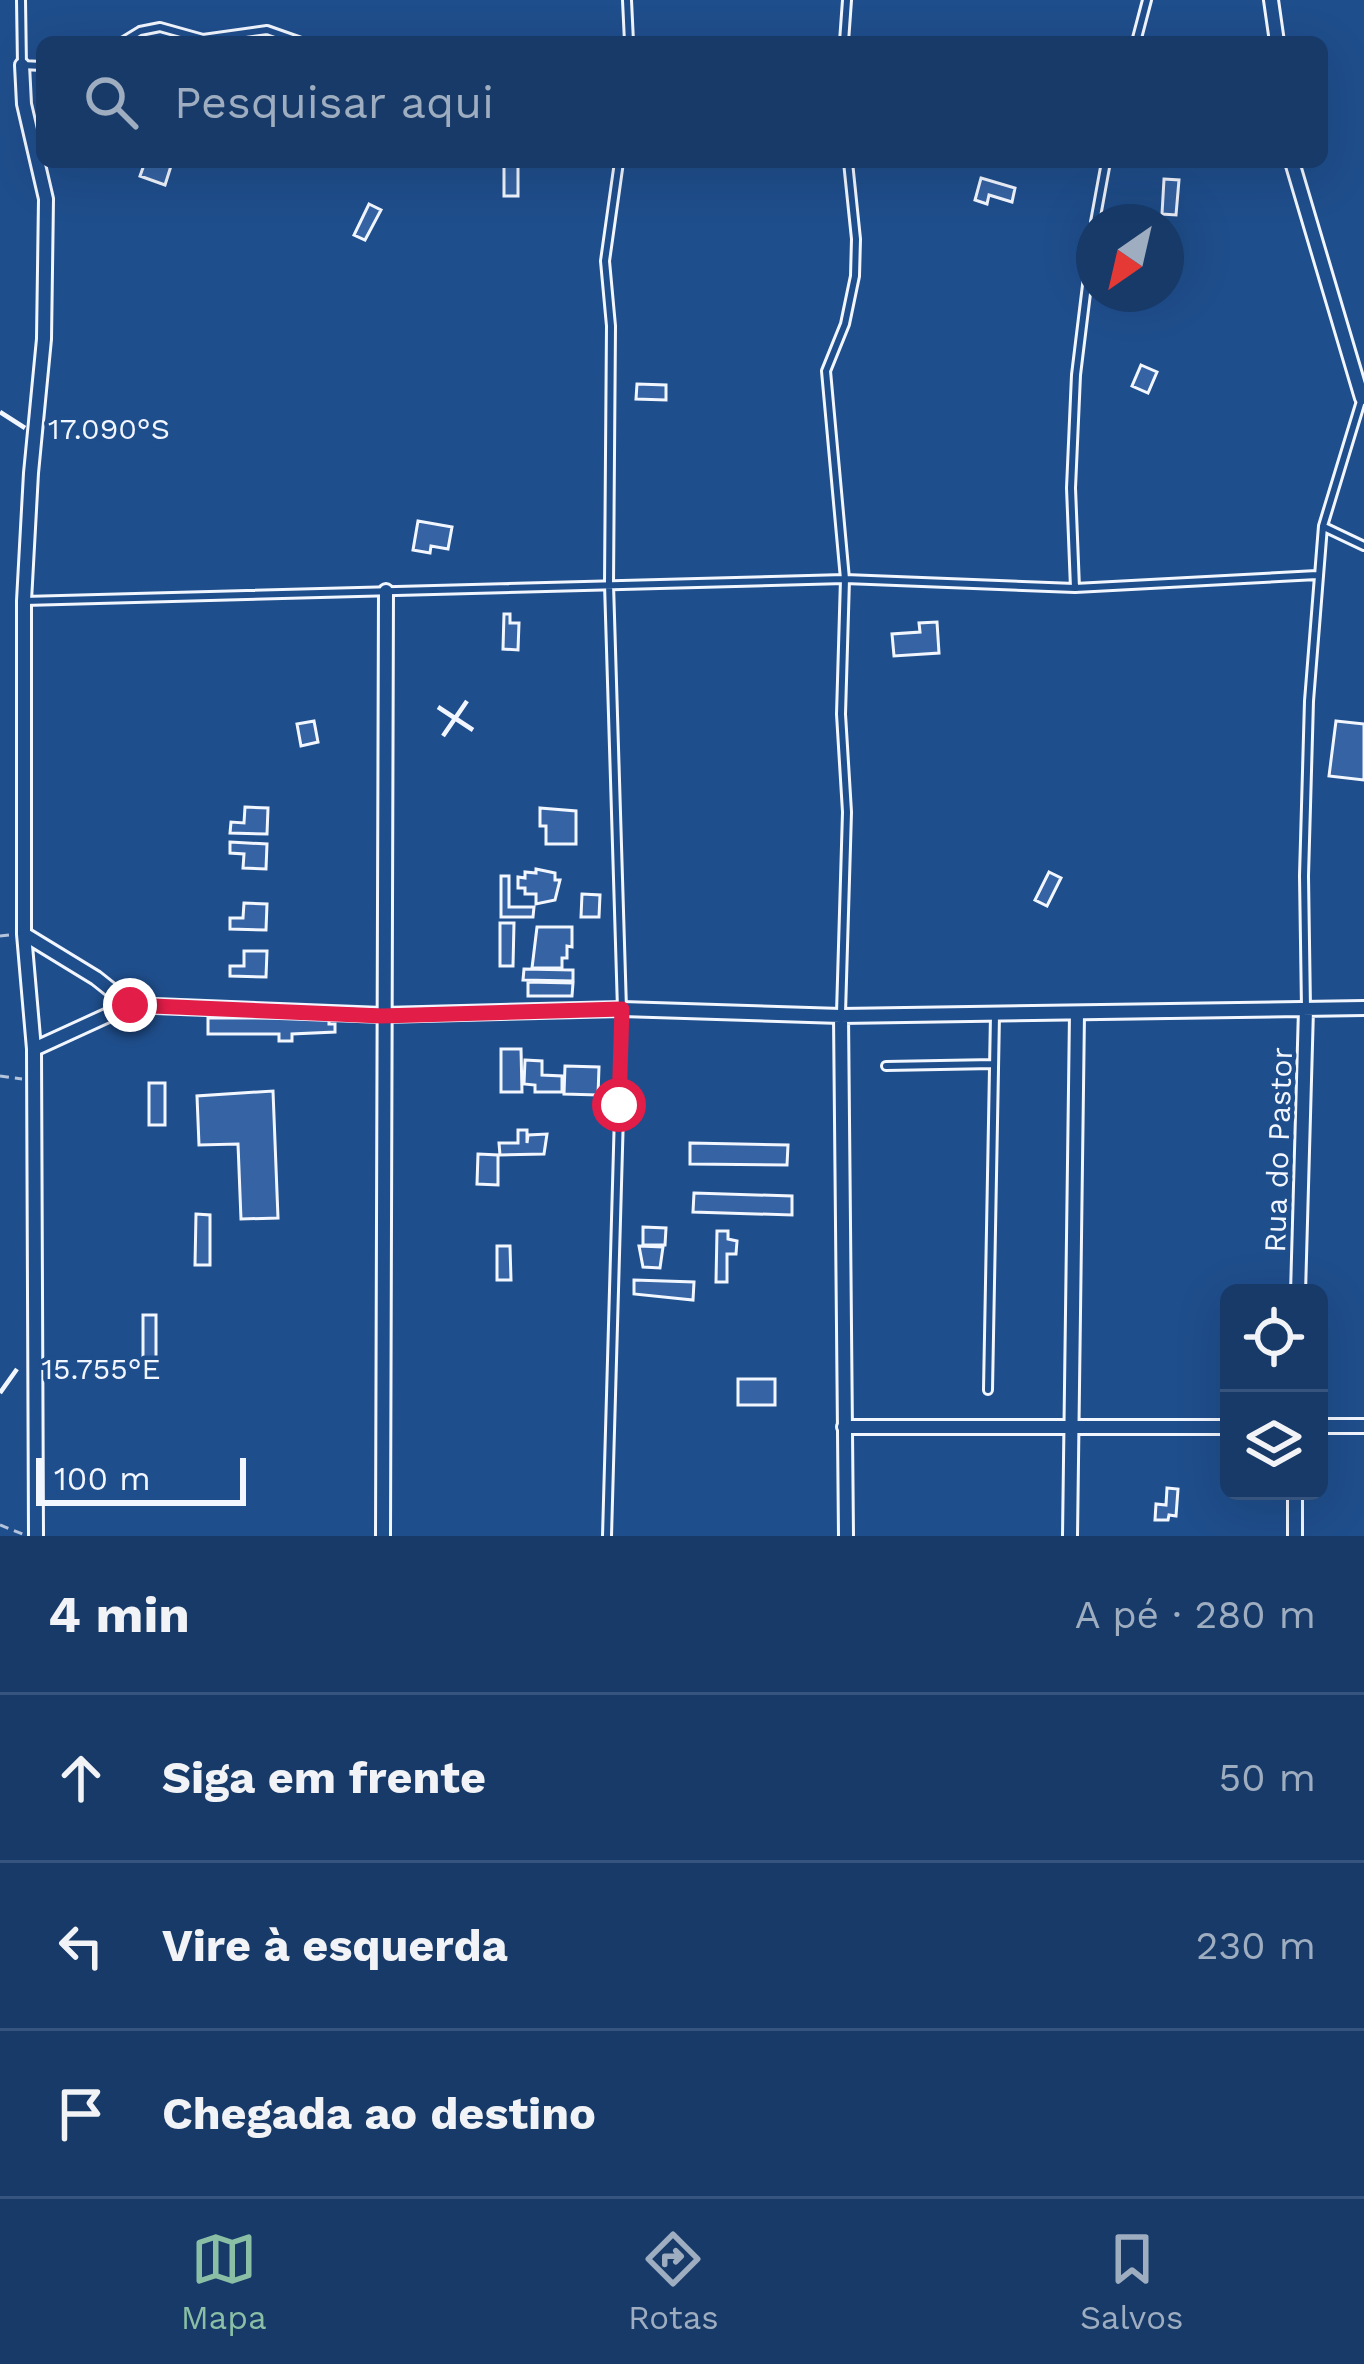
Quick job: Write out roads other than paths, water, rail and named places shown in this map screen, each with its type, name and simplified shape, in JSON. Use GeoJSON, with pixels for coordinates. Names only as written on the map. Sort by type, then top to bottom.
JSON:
{"type":"FeatureCollection","features":[{"type":"Feature","properties":{"kind":"street"},"geometry":{"type":"LineString","coordinates":[[1271,0],[1275,36]]}},
{"type":"Feature","properties":{"kind":"street"},"geometry":{"type":"LineString","coordinates":[[22,65],[24,104],[36,156]]}},
{"type":"Feature","properties":{"kind":"street"},"geometry":{"type":"LineString","coordinates":[[32,1536],[34,1049],[24,934],[24,601],[44,339],[46,199],[39,168]]}},
{"type":"Feature","properties":{"kind":"street"},"geometry":{"type":"LineString","coordinates":[[1294,168],[1363,395]]}},
{"type":"Feature","properties":{"kind":"street"},"geometry":{"type":"LineString","coordinates":[[383,1536],[386,591]]}},
{"type":"Feature","properties":{"kind":"street"},"geometry":{"type":"LineString","coordinates":[[24,934],[130,1005]]}},
{"type":"Feature","properties":{"kind":"street"},"geometry":{"type":"LineString","coordinates":[[34,1049],[130,1005],[382,1016],[622,1009],[841,1016],[1364,1008]]}},
{"type":"Feature","properties":{"kind":"street","name":"Rua do Pastor"},"geometry":{"type":"LineString","coordinates":[[1298,1284],[1306,1009]]}},
{"type":"Feature","properties":{"kind":"street"},"geometry":{"type":"LineString","coordinates":[[1070,1536],[1077,1014]]}},
{"type":"Feature","properties":{"kind":"street"},"geometry":{"type":"LineString","coordinates":[[841,1016],[846,1536]]}},
{"type":"Feature","properties":{"kind":"street"},"geometry":{"type":"LineString","coordinates":[[1328,1426],[1364,1426]]}},
{"type":"Feature","properties":{"kind":"street"},"geometry":{"type":"LineString","coordinates":[[844,1427],[1220,1427]]}},
{"type":"Feature","properties":{"kind":"street"},"geometry":{"type":"LineString","coordinates":[[1295,1500],[1295,1536]]}},
{"type":"Feature","properties":{"kind":"lane"},"geometry":{"type":"LineString","coordinates":[[21,0],[22,65],[36,66]]}},
{"type":"Feature","properties":{"kind":"lane"},"geometry":{"type":"LineString","coordinates":[[627,0],[629,36]]}},
{"type":"Feature","properties":{"kind":"lane"},"geometry":{"type":"LineString","coordinates":[[844,36],[847,0]]}},
{"type":"Feature","properties":{"kind":"lane"},"geometry":{"type":"LineString","coordinates":[[1138,36],[1147,0]]}},
{"type":"Feature","properties":{"kind":"lane"},"geometry":{"type":"LineString","coordinates":[[133,36],[160,27],[192,36]]}},
{"type":"Feature","properties":{"kind":"lane"},"geometry":{"type":"LineString","coordinates":[[222,36],[267,29],[285,36]]}},
{"type":"Feature","properties":{"kind":"lane"},"geometry":{"type":"LineString","coordinates":[[607,1536],[622,1009],[609,584],[611,326],[605,262],[618,168]]}},
{"type":"Feature","properties":{"kind":"lane"},"geometry":{"type":"LineString","coordinates":[[841,1016],[848,812],[841,714],[845,579],[826,371],[845,324],[855,276],[849,168]]}},
{"type":"Feature","properties":{"kind":"lane"},"geometry":{"type":"LineString","coordinates":[[1098,204],[1105,168]]}},
{"type":"Feature","properties":{"kind":"lane"},"geometry":{"type":"LineString","coordinates":[[1076,588],[1072,488],[1084,312]]}},
{"type":"Feature","properties":{"kind":"lane"},"geometry":{"type":"LineString","coordinates":[[1306,1009],[1305,854],[1322,526],[1363,395]]}},
{"type":"Feature","properties":{"kind":"lane"},"geometry":{"type":"LineString","coordinates":[[1322,526],[1364,546]]}},
{"type":"Feature","properties":{"kind":"lane"},"geometry":{"type":"LineString","coordinates":[[24,601],[845,579],[1076,588],[1319,575]]}},
{"type":"Feature","properties":{"kind":"lane"},"geometry":{"type":"LineString","coordinates":[[988,1390],[994,1015]]}},
{"type":"Feature","properties":{"kind":"lane"},"geometry":{"type":"LineString","coordinates":[[886,1066],[994,1064]]}}]}
